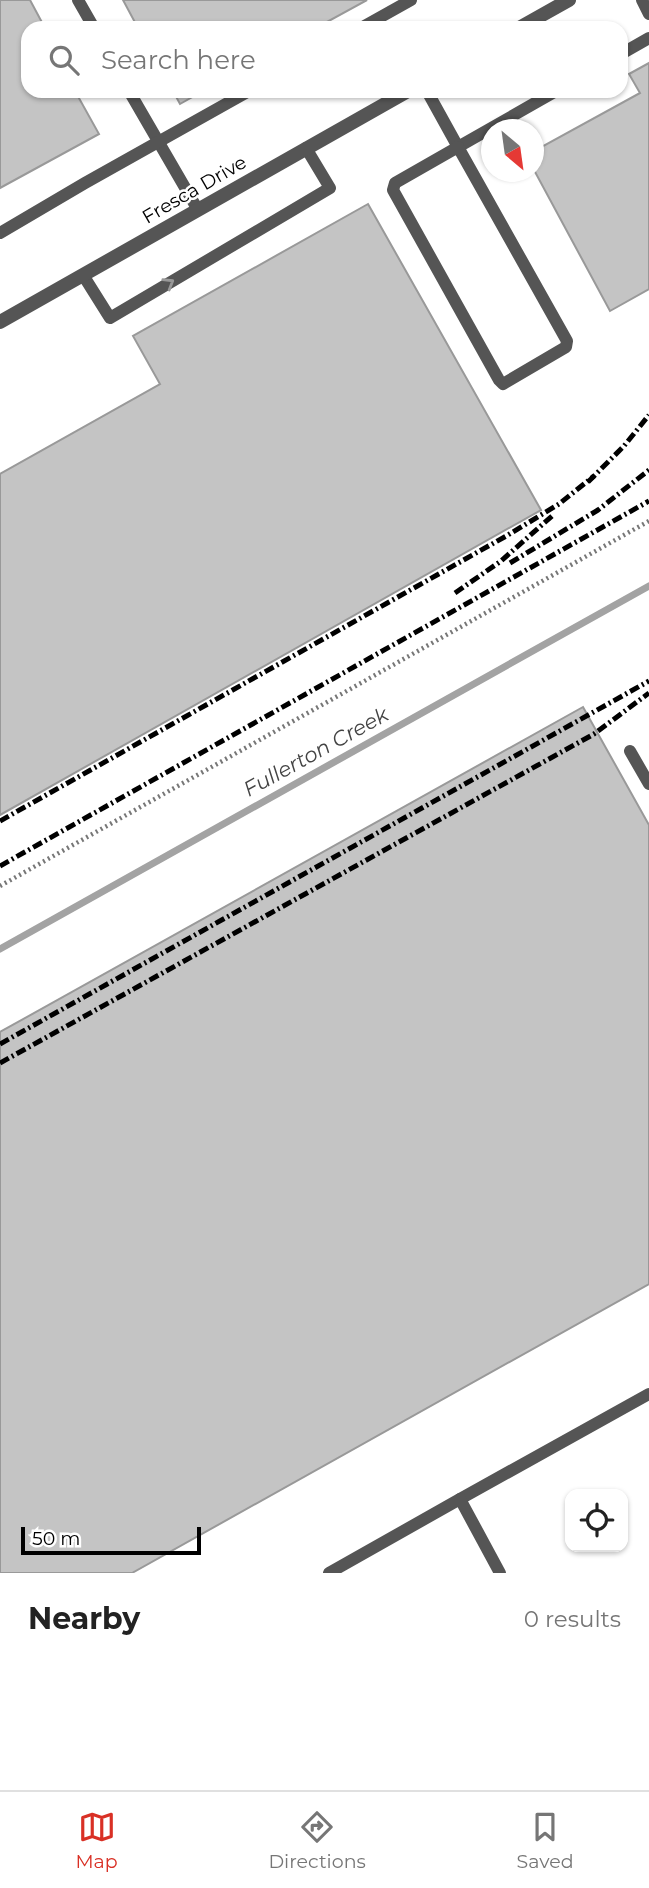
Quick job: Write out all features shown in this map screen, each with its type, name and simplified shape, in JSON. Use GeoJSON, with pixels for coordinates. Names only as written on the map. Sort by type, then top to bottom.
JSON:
{"type":"FeatureCollection","features":[{"type":"Feature","properties":{"kind":"street"},"geometry":{"type":"LineString","coordinates":[[532,21],[569,0]]}},
{"type":"Feature","properties":{"kind":"street","name":"Fresca Drive"},"geometry":{"type":"LineString","coordinates":[[0,322],[395,98]]}},
{"type":"Feature","properties":{"kind":"lane"},"geometry":{"type":"LineString","coordinates":[[78,0],[90,21]]}},
{"type":"Feature","properties":{"kind":"lane"},"geometry":{"type":"LineString","coordinates":[[374,21],[411,0]]}},
{"type":"Feature","properties":{"kind":"lane"},"geometry":{"type":"LineString","coordinates":[[642,0],[649,14]]}},
{"type":"Feature","properties":{"kind":"lane"},"geometry":{"type":"LineString","coordinates":[[628,50],[649,38]]}},
{"type":"Feature","properties":{"kind":"lane"},"geometry":{"type":"LineString","coordinates":[[133,98],[198,210]]}},
{"type":"Feature","properties":{"kind":"lane"},"geometry":{"type":"LineString","coordinates":[[0,233],[237,98]]}},
{"type":"Feature","properties":{"kind":"lane"},"geometry":{"type":"LineString","coordinates":[[431,98],[458,147],[567,341],[566,346],[503,384],[393,190],[395,183],[458,147],[544,98]]}},
{"type":"Feature","properties":{"kind":"lane"},"geometry":{"type":"LineString","coordinates":[[83,275],[110,317],[330,188],[306,148]]}},
{"type":"Feature","properties":{"kind":"lane"},"geometry":{"type":"LineString","coordinates":[[630,751],[649,784]]}},
{"type":"Feature","properties":{"kind":"lane"},"geometry":{"type":"LineString","coordinates":[[328,1573],[649,1394]]}},
{"type":"Feature","properties":{"kind":"lane"},"geometry":{"type":"LineString","coordinates":[[460,1499],[500,1573]]}},
{"type":"Feature","properties":{"kind":"path"},"geometry":{"type":"LineString","coordinates":[[0,886],[649,521]]}},
{"type":"Feature","properties":{"kind":"building"},"geometry":{"type":"Polygon","coordinates":[[[0,0],[30,0],[41,21],[21,21],[21,98],[79,98],[99,134],[0,188],[0,0]]]}},
{"type":"Feature","properties":{"kind":"building"},"geometry":{"type":"Polygon","coordinates":[[[123,0],[367,0],[329,21],[134,21],[123,0]]]}},
{"type":"Feature","properties":{"kind":"building"},"geometry":{"type":"Polygon","coordinates":[[[649,63],[649,289],[610,311],[540,182],[544,182],[544,146],[640,93],[629,74],[649,63]]]}},
{"type":"Feature","properties":{"kind":"building"},"geometry":{"type":"Polygon","coordinates":[[[177,98],[191,98],[180,104],[177,98]]]}},
{"type":"Feature","properties":{"kind":"building"},"geometry":{"type":"Polygon","coordinates":[[[368,204],[541,510],[0,815],[0,474],[160,384],[133,336],[368,204]]]}},
{"type":"Feature","properties":{"kind":"building"},"geometry":{"type":"Polygon","coordinates":[[[583,707],[649,825],[649,1284],[132,1573],[0,1573],[0,1032],[583,707]]]}},
{"type":"Feature","properties":{"kind":"waterway","name":"Fullerton Creek"},"geometry":{"type":"LineString","coordinates":[[0,949],[649,586]]}},
{"type":"Feature","properties":{"kind":"railway"},"geometry":{"type":"LineString","coordinates":[[588,482],[624,446],[649,415]]}},
{"type":"Feature","properties":{"kind":"railway"},"geometry":{"type":"LineString","coordinates":[[510,563],[598,510],[649,470]]}},
{"type":"Feature","properties":{"kind":"railway"},"geometry":{"type":"LineString","coordinates":[[0,821],[508,535],[559,504],[594,476]]}},
{"type":"Feature","properties":{"kind":"railway"},"geometry":{"type":"LineString","coordinates":[[0,866],[649,501]]}},
{"type":"Feature","properties":{"kind":"railway"},"geometry":{"type":"LineString","coordinates":[[455,593],[501,561],[552,516]]}},
{"type":"Feature","properties":{"kind":"railway"},"geometry":{"type":"LineString","coordinates":[[0,1044],[649,681]]}},
{"type":"Feature","properties":{"kind":"railway"},"geometry":{"type":"LineString","coordinates":[[0,1063],[594,734],[649,693]]}}]}
